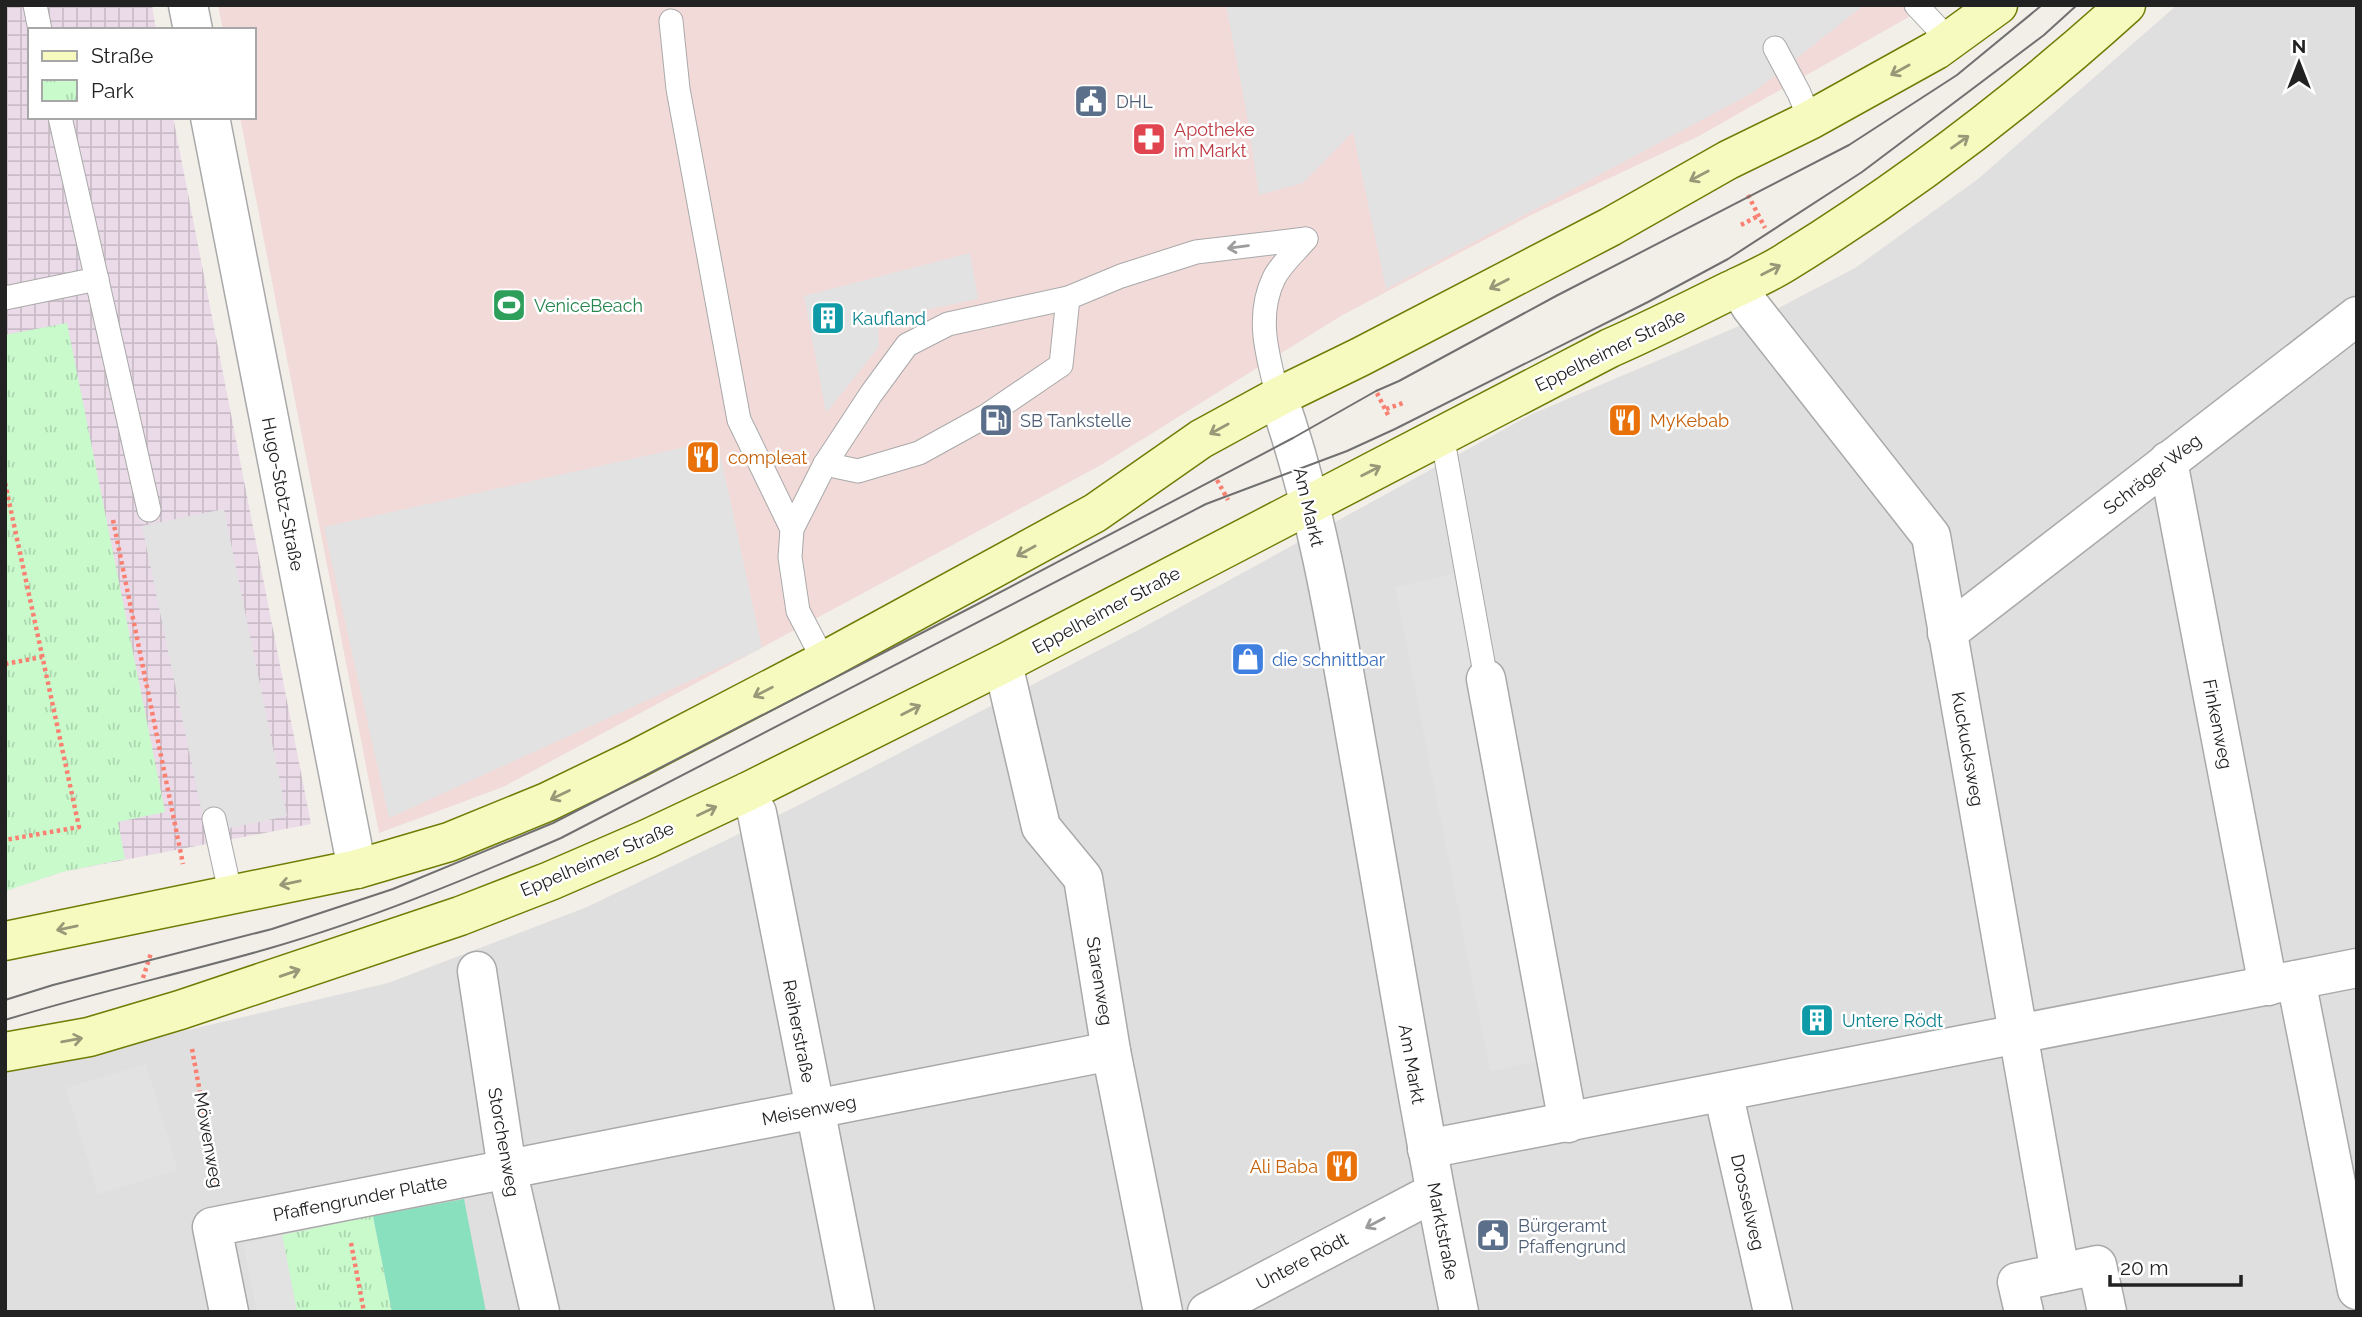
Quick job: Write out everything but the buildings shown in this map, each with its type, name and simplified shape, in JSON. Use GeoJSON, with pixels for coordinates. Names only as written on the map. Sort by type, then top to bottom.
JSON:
{"type":"FeatureCollection","features":[{"type":"Feature","properties":{"kind":"main road"},"geometry":{"type":"LineString","coordinates":[[5,941],[357,870],[449,842],[547,802],[824,661],[1095,513],[1198,442],[1278,397],[1360,358],[1610,227],[1728,160],[1810,120],[1936,50],[1998,5]]}},
{"type":"Feature","properties":{"kind":"main road","name":"Eppelheimer Straße"},"geometry":{"type":"LineString","coordinates":[[5,1052],[89,1037],[180,1010],[473,911],[550,881],[747,792],[1003,664],[1610,348],[1784,263],[1873,205],[1976,131],[2126,5]]}},
{"type":"Feature","properties":{"kind":"street"},"geometry":{"type":"LineString","coordinates":[[188,5],[193,28]]}},
{"type":"Feature","properties":{"kind":"street","name":"Hugo-Stotz-Straße"},"geometry":{"type":"LineString","coordinates":[[210,119],[357,870]]}},
{"type":"Feature","properties":{"kind":"street","name":"Kuckucksweg"},"geometry":{"type":"LineString","coordinates":[[1738,287],[1931,536],[2060,1273]]}},
{"type":"Feature","properties":{"kind":"street","name":"Schräger Weg"},"geometry":{"type":"LineString","coordinates":[[1947,633],[2357,316]]}},
{"type":"Feature","properties":{"kind":"street","name":"Am Markt"},"geometry":{"type":"LineString","coordinates":[[1278,397],[1311,502],[1427,1150]]}},
{"type":"Feature","properties":{"kind":"street","name":"Finkenweg"},"geometry":{"type":"LineString","coordinates":[[2168,461],[2282,983],[2357,1290]]}},
{"type":"Feature","properties":{"kind":"street","name":"Starenweg"},"geometry":{"type":"LineString","coordinates":[[1003,664],[1041,827],[1083,878],[1111,1051],[1163,1312]]}},
{"type":"Feature","properties":{"kind":"street"},"geometry":{"type":"LineString","coordinates":[[1486,679],[1568,1123]]}},
{"type":"Feature","properties":{"kind":"street","name":"Reiherstraße"},"geometry":{"type":"LineString","coordinates":[[747,792],[757,813],[815,1109],[845,1310]]}},
{"type":"Feature","properties":{"kind":"street"},"geometry":{"type":"LineString","coordinates":[[1427,1150],[2357,968]]}},
{"type":"Feature","properties":{"kind":"street","name":"Storchenweg"},"geometry":{"type":"LineString","coordinates":[[477,971],[507,1169],[540,1312]]}},
{"type":"Feature","properties":{"kind":"street","name":"Meisenweg"},"geometry":{"type":"LineString","coordinates":[[507,1169],[1111,1051]]}},
{"type":"Feature","properties":{"kind":"street","name":"Drosselweg"},"geometry":{"type":"LineString","coordinates":[[1723,1092],[1773,1312]]}},
{"type":"Feature","properties":{"kind":"street","name":"Marktstraße"},"geometry":{"type":"LineString","coordinates":[[1427,1150],[1459,1312]]}},
{"type":"Feature","properties":{"kind":"street","name":"Pfaffengrunder Platte"},"geometry":{"type":"LineString","coordinates":[[212,1227],[507,1169]]}},
{"type":"Feature","properties":{"kind":"street","name":"Untere Rödt"},"geometry":{"type":"LineString","coordinates":[[1207,1312],[1435,1192]]}},
{"type":"Feature","properties":{"kind":"street"},"geometry":{"type":"LineString","coordinates":[[212,1227],[229,1312]]}},
{"type":"Feature","properties":{"kind":"street"},"geometry":{"type":"LineString","coordinates":[[2024,1312],[2017,1282],[2097,1265],[2107,1312]]}},
{"type":"Feature","properties":{"kind":"lane"},"geometry":{"type":"LineString","coordinates":[[35,5],[40,28]]}},
{"type":"Feature","properties":{"kind":"lane"},"geometry":{"type":"LineString","coordinates":[[1916,5],[1949,40]]}},
{"type":"Feature","properties":{"kind":"lane"},"geometry":{"type":"LineString","coordinates":[[671,21],[678,89],[739,420],[792,529]]}},
{"type":"Feature","properties":{"kind":"lane"},"geometry":{"type":"LineString","coordinates":[[1775,48],[1810,120]]}},
{"type":"Feature","properties":{"kind":"lane"},"geometry":{"type":"LineString","coordinates":[[60,119],[149,510]]}},
{"type":"Feature","properties":{"kind":"lane"},"geometry":{"type":"LineString","coordinates":[[824,661],[798,611],[790,557],[792,529],[825,464],[907,345],[948,324],[1068,298],[1121,276],[1196,252],[1306,239],[1275,277],[1263,317],[1269,367],[1278,397]]}},
{"type":"Feature","properties":{"kind":"lane"},"geometry":{"type":"LineString","coordinates":[[5,298],[97,279]]}},
{"type":"Feature","properties":{"kind":"lane"},"geometry":{"type":"LineString","coordinates":[[825,464],[858,471],[919,453],[986,416],[1061,365],[1068,298]]}},
{"type":"Feature","properties":{"kind":"lane"},"geometry":{"type":"LineString","coordinates":[[1442,435],[1486,679]]}},
{"type":"Feature","properties":{"kind":"lane"},"geometry":{"type":"LineString","coordinates":[[214,819],[232,896]]}},
{"type":"Feature","properties":{"kind":"path"},"geometry":{"type":"LineString","coordinates":[[1728,160],[1784,263]]}},
{"type":"Feature","properties":{"kind":"path"},"geometry":{"type":"LineString","coordinates":[[1741,225],[1758,216]]}},
{"type":"Feature","properties":{"kind":"path"},"geometry":{"type":"LineString","coordinates":[[1360,358],[1407,453]]}},
{"type":"Feature","properties":{"kind":"path"},"geometry":{"type":"LineString","coordinates":[[1386,409],[1403,402]]}},
{"type":"Feature","properties":{"kind":"path"},"geometry":{"type":"LineString","coordinates":[[1198,442],[1246,536]]}},
{"type":"Feature","properties":{"kind":"path"},"geometry":{"type":"LineString","coordinates":[[5,483],[79,827],[5,840]]}},
{"type":"Feature","properties":{"kind":"path"},"geometry":{"type":"LineString","coordinates":[[113,516],[191,903]]}},
{"type":"Feature","properties":{"kind":"path"},"geometry":{"type":"LineString","coordinates":[[5,664],[42,657]]}},
{"type":"Feature","properties":{"kind":"path"},"geometry":{"type":"LineString","coordinates":[[141,982],[152,950]]}},
{"type":"Feature","properties":{"kind":"path","name":"Möwenweg"},"geometry":{"type":"LineString","coordinates":[[180,1010],[194,1057],[220,1200],[212,1227]]}},
{"type":"Feature","properties":{"kind":"path"},"geometry":{"type":"LineString","coordinates":[[343,1201],[363,1312]]}},
{"type":"Feature","properties":{"kind":"shaded area"},"geometry":{"type":"Polygon","coordinates":[[[5,5],[152,5],[156,28],[28,28],[28,119],[173,119],[311,824],[62,872],[5,891],[5,5]]]}},
{"type":"Feature","properties":{"kind":"shaded area"},"geometry":{"type":"Polygon","coordinates":[[[218,5],[1930,5],[1699,136],[1531,215],[1341,316],[1101,465],[503,787],[379,833],[240,119],[256,119],[256,28],[223,28],[218,5]]]}},
{"type":"Feature","properties":{"kind":"shaded area"},"geometry":{"type":"Polygon","coordinates":[[[1226,5],[1864,5],[1754,92],[1386,289],[1353,132],[1303,183],[1259,195],[1226,5]]]}},
{"type":"Feature","properties":{"kind":"shaded area"},"geometry":{"type":"Polygon","coordinates":[[[2177,5],[2357,5],[2357,1312],[5,1312],[5,1073],[388,983],[587,907],[793,808],[1142,628],[1532,414],[1765,315],[1855,268],[1978,179],[2177,5]]]}},
{"type":"Feature","properties":{"kind":"shaded area"},"geometry":{"type":"Polygon","coordinates":[[[970,253],[978,299],[878,320],[879,347],[826,413],[804,296],[970,253]]]}},
{"type":"Feature","properties":{"kind":"shaded area"},"geometry":{"type":"Polygon","coordinates":[[[717,440],[762,648],[389,818],[324,527],[717,440]]]}},
{"type":"Feature","properties":{"kind":"shaded area"},"geometry":{"type":"Polygon","coordinates":[[[224,509],[287,816],[206,833],[142,526],[224,509]]]}},
{"type":"Feature","properties":{"kind":"shaded area"},"geometry":{"type":"Polygon","coordinates":[[[1453,574],[1547,1060],[1490,1071],[1395,587],[1453,574]]]}},
{"type":"Feature","properties":{"kind":"shaded area"},"geometry":{"type":"Polygon","coordinates":[[[146,1064],[178,1170],[98,1194],[66,1088],[146,1064]]]}},
{"type":"Feature","properties":{"kind":"shaded area"},"geometry":{"type":"Polygon","coordinates":[[[282,1235],[297,1312],[257,1312],[243,1244],[282,1235]]]}},
{"type":"Feature","properties":{"kind":"green space"},"geometry":{"type":"Polygon","coordinates":[[[67,323],[165,812],[118,822],[125,859],[62,872],[5,891],[5,335],[67,323]]]}},
{"type":"Feature","properties":{"kind":"green space"},"geometry":{"type":"Polygon","coordinates":[[[464,1199],[486,1312],[392,1312],[373,1216],[464,1199]]]}},
{"type":"Feature","properties":{"kind":"green space"},"geometry":{"type":"Polygon","coordinates":[[[373,1216],[392,1312],[297,1312],[282,1235],[373,1216]]]}},
{"type":"Feature","properties":{"kind":"tram line"},"geometry":{"type":"LineString","coordinates":[[5,1000],[53,985],[272,929],[393,889],[553,823],[972,607],[1556,296],[1849,145],[1957,75],[2042,5]]}},
{"type":"Feature","properties":{"kind":"tram line"},"geometry":{"type":"LineString","coordinates":[[5,1020],[305,938],[416,898],[561,838],[1206,504],[1347,451],[1395,429],[1728,259],[1862,172],[2044,35],[2077,5]]}},
{"type":"Feature","properties":{"kind":"place","name":"DHL"},"geometry":{"type":"Point","coordinates":[1091,101]}},
{"type":"Feature","properties":{"kind":"place","name":"Apotheke im Markt"},"geometry":{"type":"Point","coordinates":[1149,139]}},
{"type":"Feature","properties":{"kind":"place","name":"VeniceBeach"},"geometry":{"type":"Point","coordinates":[509,305]}},
{"type":"Feature","properties":{"kind":"place","name":"Kaufland"},"geometry":{"type":"Point","coordinates":[828,318]}},
{"type":"Feature","properties":{"kind":"place","name":"SB Tankstelle"},"geometry":{"type":"Point","coordinates":[996,420]}},
{"type":"Feature","properties":{"kind":"place","name":"MyKebab"},"geometry":{"type":"Point","coordinates":[1625,420]}},
{"type":"Feature","properties":{"kind":"place","name":"compleat"},"geometry":{"type":"Point","coordinates":[703,457]}},
{"type":"Feature","properties":{"kind":"place","name":"die schnittbar"},"geometry":{"type":"Point","coordinates":[1248,659]}},
{"type":"Feature","properties":{"kind":"place","name":"Untere Rödt"},"geometry":{"type":"Point","coordinates":[1817,1020]}},
{"type":"Feature","properties":{"kind":"place","name":"Ali Baba"},"geometry":{"type":"Point","coordinates":[1342,1166]}},
{"type":"Feature","properties":{"kind":"place","name":"Bürgeramt Pfaffengrund"},"geometry":{"type":"Point","coordinates":[1493,1235]}}]}
